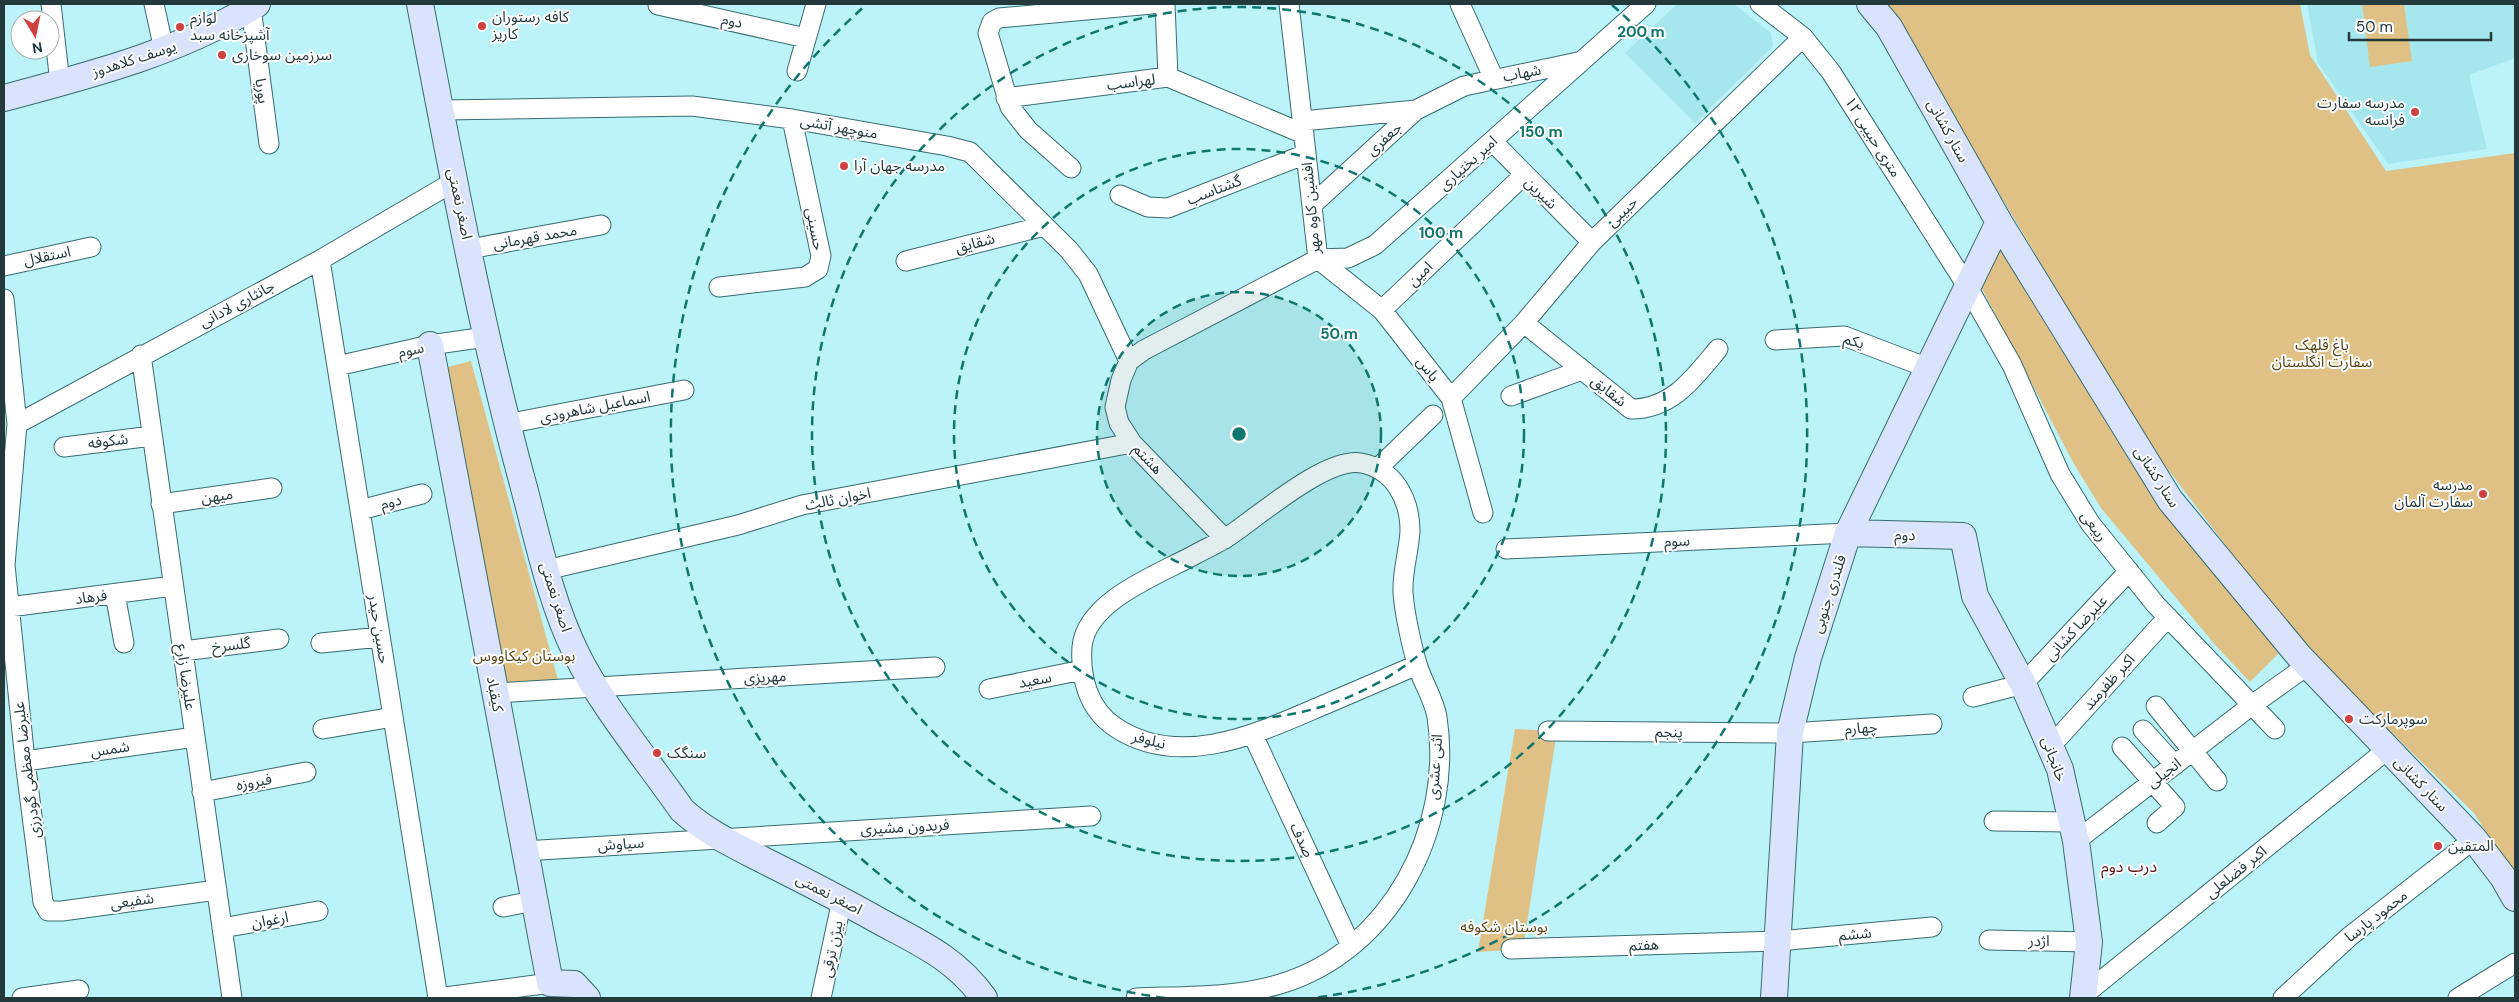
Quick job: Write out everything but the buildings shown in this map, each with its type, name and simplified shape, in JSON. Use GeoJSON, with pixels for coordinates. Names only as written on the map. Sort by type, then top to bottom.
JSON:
{"type":"FeatureCollection","features":[{"type":"Feature","properties":{"kind":"street"},"geometry":{"type":"LineString","coordinates":[[51,4],[60,83]]}},
{"type":"Feature","properties":{"kind":"street"},"geometry":{"type":"LineString","coordinates":[[154,4],[164,50]]}},
{"type":"Feature","properties":{"kind":"street","name":"اصغر نعمتی"},"geometry":{"type":"LineString","coordinates":[[420,4],[486,337],[506,424],[546,570],[570,639],[595,687],[682,810],[696,823],[718,838],[842,900],[940,954],[967,976],[984,998]]}},
{"type":"Feature","properties":{"kind":"street"},"geometry":{"type":"LineString","coordinates":[[797,71],[816,4]]}},
{"type":"Feature","properties":{"kind":"street"},"geometry":{"type":"LineString","coordinates":[[1071,168],[1028,130],[1018,119],[1006,98],[988,34],[992,22],[999,18],[1152,4]]}},
{"type":"Feature","properties":{"kind":"street"},"geometry":{"type":"LineString","coordinates":[[1165,4],[1168,77]]}},
{"type":"Feature","properties":{"kind":"street","name":"افشین کاوه مهر"},"geometry":{"type":"LineString","coordinates":[[1130,361],[1144,350],[1318,259],[1289,4]]}},
{"type":"Feature","properties":{"kind":"street"},"geometry":{"type":"LineString","coordinates":[[1460,4],[1494,78]]}},
{"type":"Feature","properties":{"kind":"street"},"geometry":{"type":"LineString","coordinates":[[1624,11],[1646,4]]}},
{"type":"Feature","properties":{"kind":"street","name":"۱۲ متری حبیبی"},"geometry":{"type":"LineString","coordinates":[[1760,4],[1803,37],[1831,72],[1967,286]]}},
{"type":"Feature","properties":{"kind":"street","name":"ستار کشانی"},"geometry":{"type":"LineString","coordinates":[[1870,4],[1889,27],[1999,222],[2170,500],[2308,665],[2474,839],[2503,877],[2515,898]]}},
{"type":"Feature","properties":{"kind":"street","name":"دوم"},"geometry":{"type":"LineString","coordinates":[[658,5],[806,38]]}},
{"type":"Feature","properties":{"kind":"street","name":"یوسف کلاهدوز"},"geometry":{"type":"LineString","coordinates":[[4,98],[60,83],[164,50],[201,35],[254,6]]}},
{"type":"Feature","properties":{"kind":"street","name":"پوریا"},"geometry":{"type":"LineString","coordinates":[[254,6],[269,144]]}},
{"type":"Feature","properties":{"kind":"street","name":"امیر بختیاری"},"geometry":{"type":"LineString","coordinates":[[1318,259],[1348,258],[1375,245],[1580,62],[1624,11]]}},
{"type":"Feature","properties":{"kind":"street","name":"حبیبی"},"geometry":{"type":"LineString","coordinates":[[1451,398],[1524,323],[1592,242],[1803,37]]}},
{"type":"Feature","properties":{"kind":"street","name":"شهاب"},"geometry":{"type":"LineString","coordinates":[[1464,86],[1494,78],[1580,62]]}},
{"type":"Feature","properties":{"kind":"street","name":"لهراسب"},"geometry":{"type":"LineString","coordinates":[[1006,98],[1168,77],[1303,128],[1416,110]]}},
{"type":"Feature","properties":{"kind":"street","name":"جعفری"},"geometry":{"type":"LineString","coordinates":[[1312,204],[1416,110],[1464,86]]}},
{"type":"Feature","properties":{"kind":"street","name":"منوچهر آتشی"},"geometry":{"type":"LineString","coordinates":[[440,110],[692,106],[792,119],[947,146],[970,152],[1069,250],[1088,274],[1130,361]]}},
{"type":"Feature","properties":{"kind":"street","name":"حسینی"},"geometry":{"type":"LineString","coordinates":[[719,287],[805,277],[818,269],[821,256],[792,119]]}},
{"type":"Feature","properties":{"kind":"street","name":"شیرین"},"geometry":{"type":"LineString","coordinates":[[1492,142],[1592,242]]}},
{"type":"Feature","properties":{"kind":"street","name":"گشتاسب"},"geometry":{"type":"LineString","coordinates":[[1120,195],[1148,207],[1168,208],[1306,154]]}},
{"type":"Feature","properties":{"kind":"street","name":"امین"},"geometry":{"type":"LineString","coordinates":[[1382,310],[1524,175]]}},
{"type":"Feature","properties":{"kind":"street","name":"جانثاری لادانی"},"geometry":{"type":"LineString","coordinates":[[17,424],[141,355],[320,260],[455,181]]}},
{"type":"Feature","properties":{"kind":"street","name":"قلندری جنوبی"},"geometry":{"type":"LineString","coordinates":[[1774,998],[1790,733],[1808,658],[1848,534],[1999,222]]}},
{"type":"Feature","properties":{"kind":"street","name":"محمد قهرمانی"},"geometry":{"type":"LineString","coordinates":[[469,249],[600,225]]}},
{"type":"Feature","properties":{"kind":"street","name":"شقایق"},"geometry":{"type":"LineString","coordinates":[[906,261],[1044,226]]}},
{"type":"Feature","properties":{"kind":"street","name":"استقلال"},"geometry":{"type":"LineString","coordinates":[[4,266],[91,247]]}},
{"type":"Feature","properties":{"kind":"street","name":"یاس"},"geometry":{"type":"LineString","coordinates":[[1318,259],[1382,310],[1451,398],[1483,513]]}},
{"type":"Feature","properties":{"kind":"street","name":"حسین حیدر"},"geometry":{"type":"LineString","coordinates":[[320,260],[438,998]]}},
{"type":"Feature","properties":{"kind":"street","name":"ربیعی"},"geometry":{"type":"LineString","coordinates":[[1967,286],[2012,365],[2060,474],[2090,523],[2168,618],[2275,729]]}},
{"type":"Feature","properties":{"kind":"street","name":"علیرضا معظمی گودرزی"},"geometry":{"type":"LineString","coordinates":[[4,299],[7,368],[17,424],[5,566],[42,902],[48,911]]}},
{"type":"Feature","properties":{"kind":"street","name":"شقایق"},"geometry":{"type":"LineString","coordinates":[[1524,323],[1631,409],[1647,409],[1668,400],[1692,382],[1718,349]]}},
{"type":"Feature","properties":{"kind":"street","name":"یکم"},"geometry":{"type":"LineString","coordinates":[[1775,340],[1844,336],[1928,368]]}},
{"type":"Feature","properties":{"kind":"street","name":"سوم"},"geometry":{"type":"LineString","coordinates":[[336,366],[430,345],[486,337]]}},
{"type":"Feature","properties":{"kind":"street","name":"کیقباد"},"geometry":{"type":"LineString","coordinates":[[430,345],[534,902],[558,991]]}},
{"type":"Feature","properties":{"kind":"street","name":"علیرضا زارع"},"geometry":{"type":"LineString","coordinates":[[141,355],[232,998]]}},
{"type":"Feature","properties":{"kind":"street","name":"هشتم"},"geometry":{"type":"LineString","coordinates":[[1130,361],[1119,386],[1115,407],[1119,423],[1132,443],[1225,539]]}},
{"type":"Feature","properties":{"kind":"street"},"geometry":{"type":"LineString","coordinates":[[1512,396],[1582,370]]}},
{"type":"Feature","properties":{"kind":"street","name":"اسماعیل شاهرودی"},"geometry":{"type":"LineString","coordinates":[[506,424],[684,390]]}},
{"type":"Feature","properties":{"kind":"street"},"geometry":{"type":"LineString","coordinates":[[1225,539],[1319,473],[1348,462],[1378,468],[1433,415]]}},
{"type":"Feature","properties":{"kind":"street","name":"شکوفه"},"geometry":{"type":"LineString","coordinates":[[64,447],[152,436]]}},
{"type":"Feature","properties":{"kind":"street","name":"اخوان ثالث"},"geometry":{"type":"LineString","coordinates":[[546,570],[738,525],[802,505],[1132,443]]}},
{"type":"Feature","properties":{"kind":"street","name":"اثنی عشری"},"geometry":{"type":"LineString","coordinates":[[1136,998],[1245,992],[1282,984],[1318,968],[1351,946],[1372,928],[1394,903],[1416,864],[1428,827],[1436,786],[1438,732],[1436,713],[1417,665],[1403,590],[1410,530],[1408,512],[1394,480],[1378,468]]}},
{"type":"Feature","properties":{"kind":"street","name":"میهن"},"geometry":{"type":"LineString","coordinates":[[162,504],[272,488]]}},
{"type":"Feature","properties":{"kind":"street","name":"دوم"},"geometry":{"type":"LineString","coordinates":[[360,510],[422,494]]}},
{"type":"Feature","properties":{"kind":"street","name":"دوم"},"geometry":{"type":"LineString","coordinates":[[1848,534],[1963,536]]}},
{"type":"Feature","properties":{"kind":"street","name":"سوم"},"geometry":{"type":"LineString","coordinates":[[1506,549],[1848,534]]}},
{"type":"Feature","properties":{"kind":"street","name":"خانجانی"},"geometry":{"type":"LineString","coordinates":[[1963,536],[1975,596],[2023,684],[2060,769],[2074,831],[2089,942],[2084,996]]}},
{"type":"Feature","properties":{"kind":"street","name":"نیلوفر"},"geometry":{"type":"LineString","coordinates":[[1225,539],[1114,598],[1094,616],[1082,641],[1082,670],[1088,695],[1107,722],[1130,737],[1157,745],[1215,745],[1253,735],[1417,665]]}},
{"type":"Feature","properties":{"kind":"street","name":"علیرضا کشانی"},"geometry":{"type":"LineString","coordinates":[[2023,684],[2129,571]]}},
{"type":"Feature","properties":{"kind":"street","name":"فرهاد"},"geometry":{"type":"LineString","coordinates":[[9,607],[174,586]]}},
{"type":"Feature","properties":{"kind":"street"},"geometry":{"type":"LineString","coordinates":[[115,594],[124,643]]}},
{"type":"Feature","properties":{"kind":"street","name":"اکبر ظفرمند"},"geometry":{"type":"LineString","coordinates":[[2050,746],[2168,618]]}},
{"type":"Feature","properties":{"kind":"street"},"geometry":{"type":"LineString","coordinates":[[321,643],[380,636]]}},
{"type":"Feature","properties":{"kind":"street","name":"گلسرخ"},"geometry":{"type":"LineString","coordinates":[[182,651],[279,639]]}},
{"type":"Feature","properties":{"kind":"street","name":"انجیلی"},"geometry":{"type":"LineString","coordinates":[[2074,831],[2153,781],[2252,705],[2308,665]]}},
{"type":"Feature","properties":{"kind":"street","name":"مهریزی"},"geometry":{"type":"LineString","coordinates":[[495,693],[935,667]]}},
{"type":"Feature","properties":{"kind":"street","name":"سعید"},"geometry":{"type":"LineString","coordinates":[[989,689],[1082,670]]}},
{"type":"Feature","properties":{"kind":"street"},"geometry":{"type":"LineString","coordinates":[[1973,697],[2023,684]]}},
{"type":"Feature","properties":{"kind":"street"},"geometry":{"type":"LineString","coordinates":[[2156,706],[2217,781]]}},
{"type":"Feature","properties":{"kind":"street"},"geometry":{"type":"LineString","coordinates":[[323,729],[393,717]]}},
{"type":"Feature","properties":{"kind":"street","name":"چهارم"},"geometry":{"type":"LineString","coordinates":[[1790,733],[1932,724]]}},
{"type":"Feature","properties":{"kind":"street"},"geometry":{"type":"LineString","coordinates":[[2143,730],[2174,765]]}},
{"type":"Feature","properties":{"kind":"street","name":"پنجم"},"geometry":{"type":"LineString","coordinates":[[1548,731],[1790,733]]}},
{"type":"Feature","properties":{"kind":"street","name":"صدف"},"geometry":{"type":"LineString","coordinates":[[1253,735],[1351,946]]}},
{"type":"Feature","properties":{"kind":"street","name":"شمس"},"geometry":{"type":"LineString","coordinates":[[25,761],[195,736]]}},
{"type":"Feature","properties":{"kind":"street"},"geometry":{"type":"LineString","coordinates":[[2122,747],[2175,807],[2157,823]]}},
{"type":"Feature","properties":{"kind":"street","name":"اکبر فضلعلی"},"geometry":{"type":"LineString","coordinates":[[2084,996],[2388,749]]}},
{"type":"Feature","properties":{"kind":"street","name":"فیروزه"},"geometry":{"type":"LineString","coordinates":[[202,792],[306,772]]}},
{"type":"Feature","properties":{"kind":"street","name":"فریدون مشیری"},"geometry":{"type":"LineString","coordinates":[[718,838],[1091,816]]}},
{"type":"Feature","properties":{"kind":"street"},"geometry":{"type":"LineString","coordinates":[[1994,821],[2074,831]]}},
{"type":"Feature","properties":{"kind":"street","name":"سیاوش"},"geometry":{"type":"LineString","coordinates":[[524,851],[718,838]]}},
{"type":"Feature","properties":{"kind":"street","name":"محمود پارسا"},"geometry":{"type":"LineString","coordinates":[[2283,998],[2349,937],[2474,839]]}},
{"type":"Feature","properties":{"kind":"street","name":"شفیعی"},"geometry":{"type":"LineString","coordinates":[[48,911],[62,911],[217,890]]}},
{"type":"Feature","properties":{"kind":"street","name":"بیژن ترقی"},"geometry":{"type":"LineString","coordinates":[[821,998],[842,900]]}},
{"type":"Feature","properties":{"kind":"street"},"geometry":{"type":"LineString","coordinates":[[503,907],[534,902]]}},
{"type":"Feature","properties":{"kind":"street","name":"ارغوان"},"geometry":{"type":"LineString","coordinates":[[222,928],[318,911]]}},
{"type":"Feature","properties":{"kind":"street","name":"ششم"},"geometry":{"type":"LineString","coordinates":[[1778,941],[1932,927]]}},
{"type":"Feature","properties":{"kind":"street","name":"اژدر"},"geometry":{"type":"LineString","coordinates":[[1989,940],[2089,942]]}},
{"type":"Feature","properties":{"kind":"street","name":"هفتم"},"geometry":{"type":"LineString","coordinates":[[1511,949],[1778,941]]}},
{"type":"Feature","properties":{"kind":"street"},"geometry":{"type":"LineString","coordinates":[[2458,998],[2515,963]]}},
{"type":"Feature","properties":{"kind":"street"},"geometry":{"type":"LineString","coordinates":[[438,998],[558,991],[574,984],[587,998]]}},
{"type":"Feature","properties":{"kind":"street"},"geometry":{"type":"LineString","coordinates":[[22,998],[79,990]]}},
{"type":"Feature","properties":{"kind":"shaded area"},"geometry":{"type":"Polygon","coordinates":[[[1677,4],[1734,4],[1771,33],[1773,46],[1695,123],[1625,53],[1677,4]]]}},
{"type":"Feature","properties":{"kind":"shaded area","name":"مدرسه سفارت فرانسه"},"geometry":{"type":"Polygon","coordinates":[[[2307,4],[2515,4],[2515,58],[2469,75],[2487,149],[2388,164],[2318,63],[2307,4]]]}},
{"type":"Feature","properties":{"kind":"green space","name":"باغ قلهک سفارت انگلستان"},"geometry":{"type":"Polygon","coordinates":[[[1886,4],[2300,4],[2310,55],[2386,171],[2515,153],[2515,877],[2474,813],[2303,646],[2150,446],[1886,4]]]}},
{"type":"Feature","properties":{"kind":"green space"},"geometry":{"type":"Polygon","coordinates":[[[2362,4],[2404,4],[2412,61],[2370,67],[2362,4]]]}},
{"type":"Feature","properties":{"kind":"green space"},"geometry":{"type":"Polygon","coordinates":[[[2001,246],[2281,651],[2250,682],[2217,647],[2101,508],[2074,464],[1981,287],[2001,246]]]}},
{"type":"Feature","properties":{"kind":"green space","name":"بوستان کیکاووس"},"geometry":{"type":"Polygon","coordinates":[[[471,361],[558,680],[503,683],[444,368],[471,361]]]}},
{"type":"Feature","properties":{"kind":"green space","name":"بوستان شکوفه"},"geometry":{"type":"Polygon","coordinates":[[[1515,729],[1557,731],[1523,949],[1478,952],[1515,729]]]}},
{"type":"Feature","properties":{"kind":"place","name":"کافه رستوران کاریز"},"geometry":{"type":"Point","coordinates":[482,26]}},
{"type":"Feature","properties":{"kind":"place","name":"لوازم آشپزخانه سبد"},"geometry":{"type":"Point","coordinates":[180,27]}},
{"type":"Feature","properties":{"kind":"place","name":"سرزمين سوخاری"},"geometry":{"type":"Point","coordinates":[222,55]}},
{"type":"Feature","properties":{"kind":"place","name":"مدرسه سفارت فرانسه"},"geometry":{"type":"Point","coordinates":[2415,112]}},
{"type":"Feature","properties":{"kind":"place","name":"مدرسه جهان آرا"},"geometry":{"type":"Point","coordinates":[844,166]}},
{"type":"Feature","properties":{"kind":"place","name":"مدرسه سفارت آلمان"},"geometry":{"type":"Point","coordinates":[2483,494]}},
{"type":"Feature","properties":{"kind":"place","name":"سوپرمارکت"},"geometry":{"type":"Point","coordinates":[2349,719]}},
{"type":"Feature","properties":{"kind":"place","name":"سنگک"},"geometry":{"type":"Point","coordinates":[657,753]}},
{"type":"Feature","properties":{"kind":"place","name":"المتقین"},"geometry":{"type":"Point","coordinates":[2438,846]}},
{"type":"Feature","properties":{"kind":"district","name":"درب دوم"},"geometry":{"type":"Point","coordinates":[2129,866]}}]}
